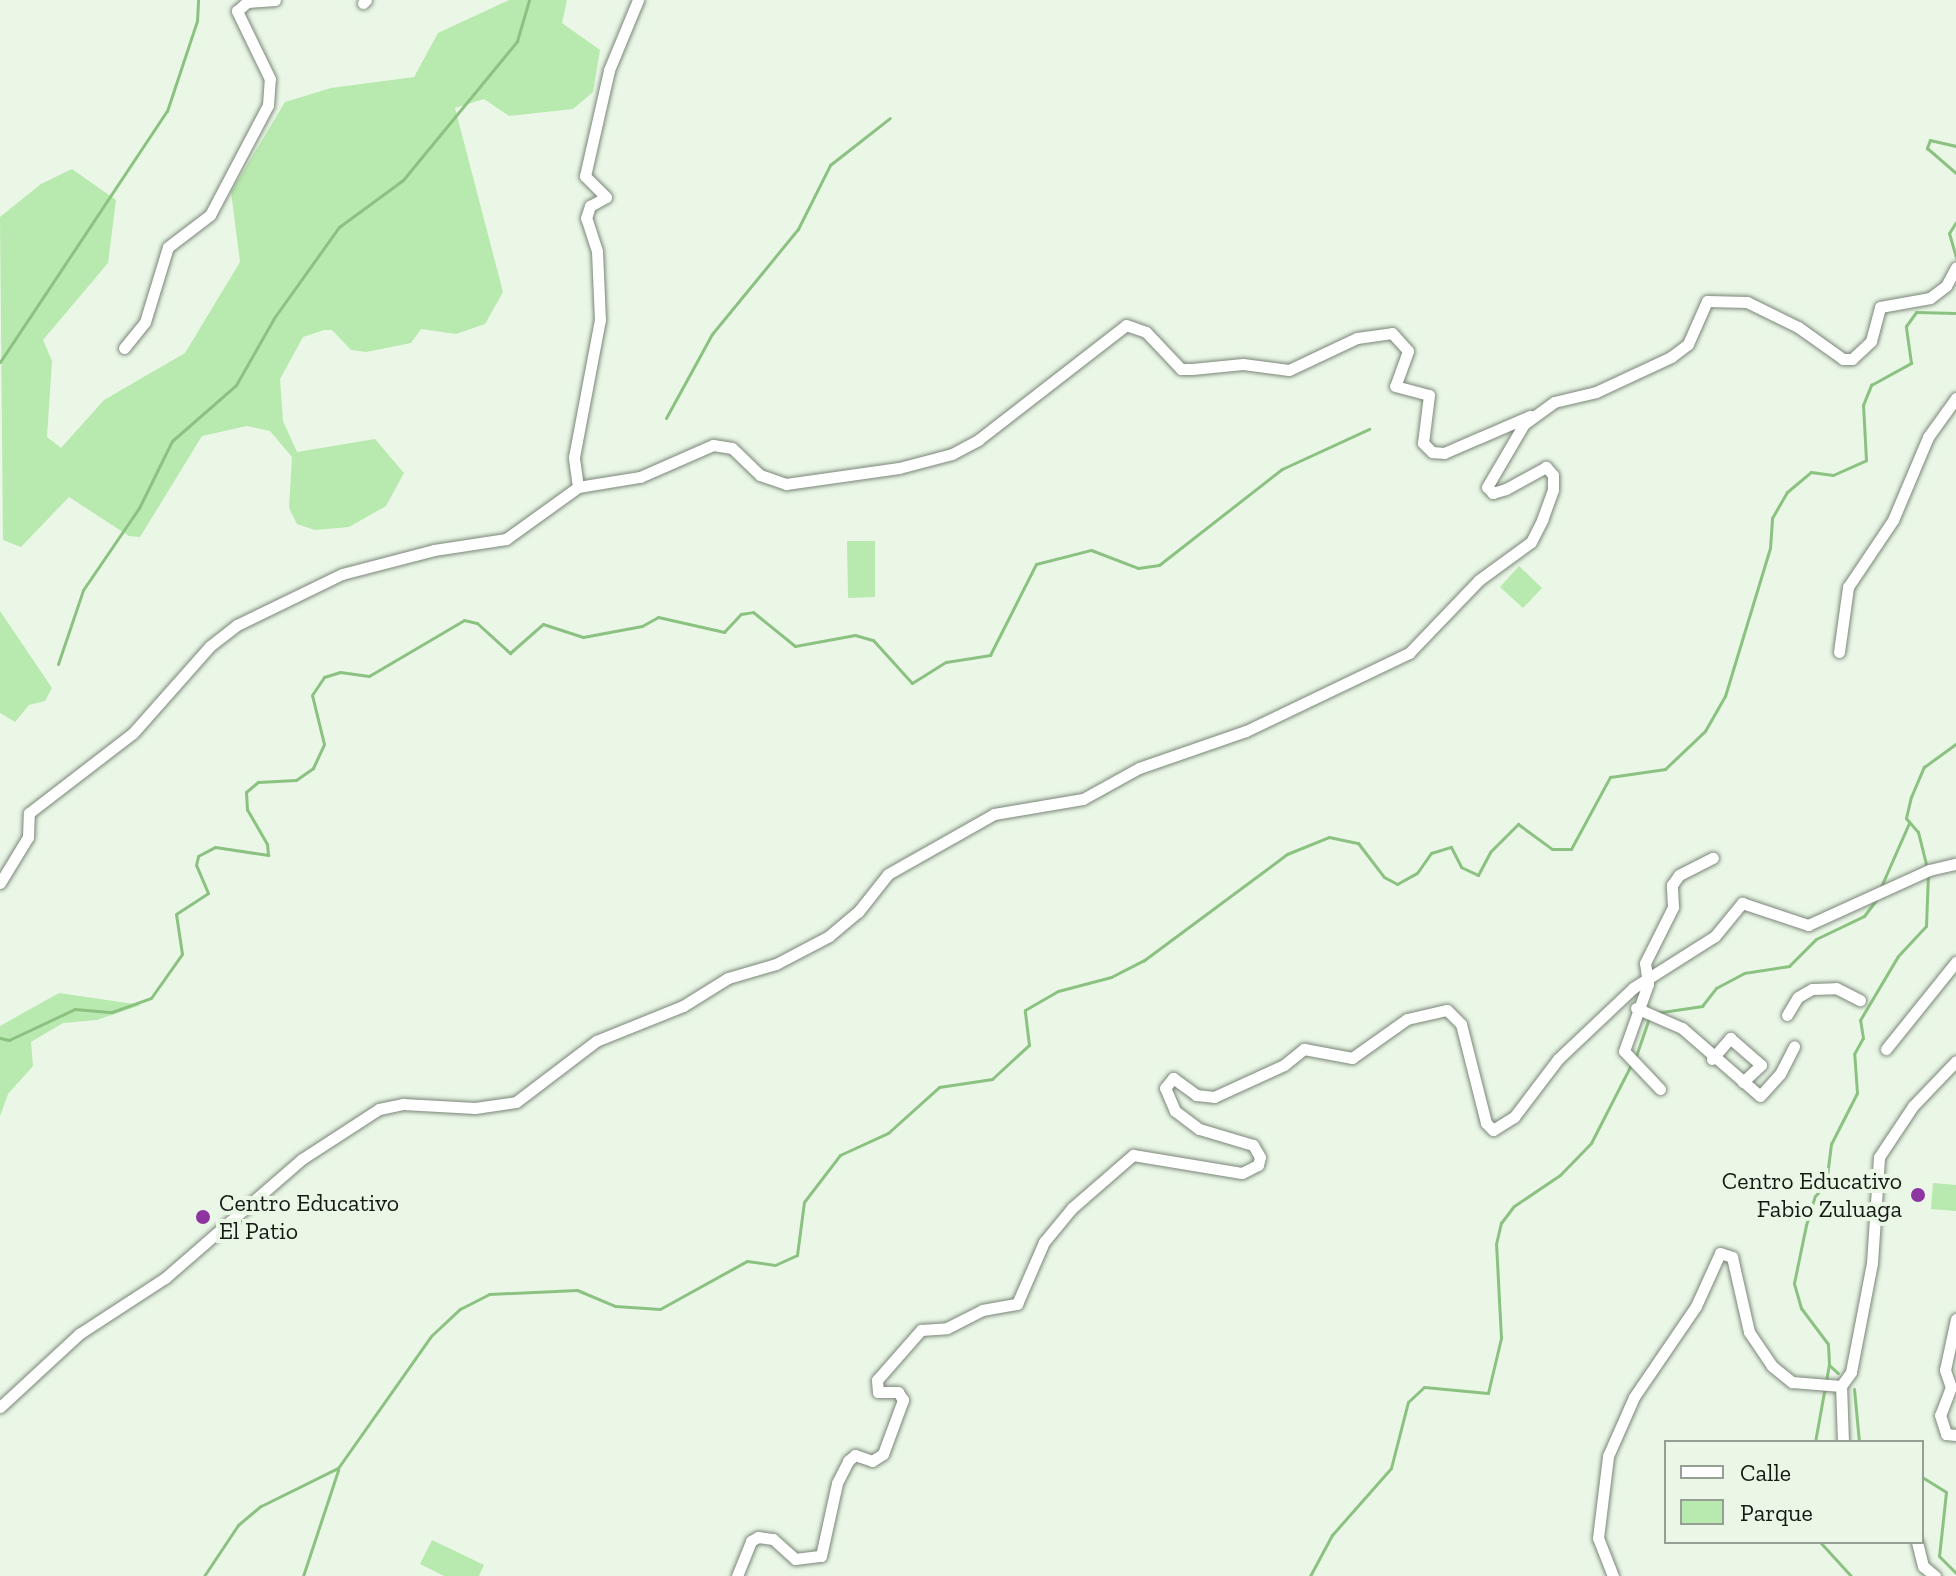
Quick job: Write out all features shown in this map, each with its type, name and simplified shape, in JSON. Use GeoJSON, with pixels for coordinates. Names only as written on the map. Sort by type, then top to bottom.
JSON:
{"type":"FeatureCollection","features":[{"type":"Feature","properties":{"kind":"street"},"geometry":{"type":"LineString","coordinates":[[124,348],[145,322],[168,247],[210,215],[268,105],[270,79],[237,11],[247,2],[275,0]]}},
{"type":"Feature","properties":{"kind":"street"},"geometry":{"type":"LineString","coordinates":[[578,487],[574,457],[600,320],[597,251],[586,218],[590,206],[606,197],[585,176],[609,70],[638,0]]}},
{"type":"Feature","properties":{"kind":"street"},"geometry":{"type":"LineString","coordinates":[[0,883],[28,837],[29,813],[61,783],[133,733],[222,635],[342,574],[442,548],[506,539],[578,487],[640,477],[713,445],[732,448],[760,475],[786,484],[899,468],[952,454],[978,440],[1126,325],[1146,332],[1181,369],[1243,364],[1289,370],[1357,338],[1392,333],[1408,351],[1395,386],[1429,395],[1423,443],[1432,452],[1444,453],[1671,357],[1688,344],[1707,301],[1747,302],[1798,327],[1843,359],[1852,359],[1871,341],[1880,307],[1901,301],[1919,303],[1946,286],[1956,267]]}},
{"type":"Feature","properties":{"kind":"street"},"geometry":{"type":"LineString","coordinates":[[1839,652],[1848,587],[1893,520],[1928,437],[1956,398]]}},
{"type":"Feature","properties":{"kind":"street"},"geometry":{"type":"LineString","coordinates":[[0,1407],[79,1334],[165,1278],[302,1159],[379,1109],[403,1104],[475,1108],[516,1102],[596,1041],[683,1006],[728,978],[776,964],[829,936],[858,912],[888,874],[954,841],[994,814],[1083,799],[1139,768],[1246,731],[1409,653],[1479,580],[1531,542],[1553,490],[1553,475],[1546,467],[1537,468],[1506,489],[1493,493],[1487,487],[1515,435],[1534,414]]}},
{"type":"Feature","properties":{"kind":"street"},"geometry":{"type":"LineString","coordinates":[[1660,1089],[1624,1051],[1648,984],[1645,980],[1645,963],[1673,907],[1672,885],[1679,875],[1713,858]]}},
{"type":"Feature","properties":{"kind":"street"},"geometry":{"type":"LineString","coordinates":[[737,1576],[751,1541],[758,1537],[773,1539],[795,1559],[821,1556],[837,1483],[848,1461],[855,1455],[872,1461],[883,1454],[903,1400],[898,1392],[878,1392],[877,1380],[921,1330],[947,1328],[982,1310],[1017,1304],[1044,1242],[1072,1208],[1133,1155],[1242,1173],[1258,1165],[1260,1157],[1253,1145],[1199,1129],[1175,1111],[1166,1094],[1167,1082],[1180,1079],[1196,1095],[1214,1097],[1284,1065],[1304,1049],[1352,1058],[1407,1019],[1447,1010],[1461,1024],[1486,1123],[1493,1130],[1514,1117],[1558,1059],[1645,980],[1715,936],[1742,903],[1808,925],[1856,906],[1928,870],[1956,864]]}},
{"type":"Feature","properties":{"kind":"street"},"geometry":{"type":"LineString","coordinates":[[1886,1049],[1956,962]]}},
{"type":"Feature","properties":{"kind":"street"},"geometry":{"type":"LineString","coordinates":[[1787,1015],[1798,997],[1812,989],[1836,988],[1860,1000]]}},
{"type":"Feature","properties":{"kind":"street"},"geometry":{"type":"LineString","coordinates":[[1640,1009],[1682,1028],[1712,1059],[1762,1096],[1794,1046]]}},
{"type":"Feature","properties":{"kind":"street"},"geometry":{"type":"LineString","coordinates":[[1712,1059],[1730,1038],[1761,1065],[1743,1082]]}},
{"type":"Feature","properties":{"kind":"street"},"geometry":{"type":"LineString","coordinates":[[1843,1440],[1841,1386],[1851,1372],[1872,1263],[1879,1157],[1913,1106],[1956,1061]]}},
{"type":"Feature","properties":{"kind":"street"},"geometry":{"type":"LineString","coordinates":[[1613,1576],[1598,1538],[1608,1456],[1634,1397],[1696,1306],[1720,1253],[1732,1257],[1736,1267],[1749,1332],[1785,1380],[1819,1387],[1841,1386]]}},
{"type":"Feature","properties":{"kind":"street"},"geometry":{"type":"LineString","coordinates":[[1956,1319],[1945,1370],[1951,1387],[1940,1415],[1946,1434],[1956,1435]]}},
{"type":"Feature","properties":{"kind":"street"},"geometry":{"type":"LineString","coordinates":[[1918,1544],[1923,1566],[1935,1576]]}},
{"type":"Feature","properties":{"kind":"green space"},"geometry":{"type":"Polygon","coordinates":[[[509,0],[567,0],[562,23],[600,50],[593,92],[573,109],[509,116],[484,99],[455,108],[503,292],[485,324],[456,334],[421,329],[411,343],[366,352],[351,350],[332,330],[324,330],[303,337],[280,379],[283,421],[297,452],[375,439],[404,473],[386,506],[349,527],[315,530],[297,524],[289,508],[292,457],[270,431],[247,426],[202,436],[140,537],[129,536],[69,497],[21,547],[3,540],[0,217],[41,184],[72,169],[116,200],[108,263],[43,340],[52,361],[47,437],[61,448],[104,400],[185,353],[240,262],[231,192],[285,102],[331,88],[414,77],[438,33],[509,0]]]}},
{"type":"Feature","properties":{"kind":"green space"},"geometry":{"type":"Polygon","coordinates":[[[847,541],[875,541],[875,597],[848,598],[847,541]]]}},
{"type":"Feature","properties":{"kind":"green space"},"geometry":{"type":"Polygon","coordinates":[[[1519,566],[1542,588],[1523,608],[1500,587],[1519,566]]]}},
{"type":"Feature","properties":{"kind":"green space"},"geometry":{"type":"Polygon","coordinates":[[[0,611],[52,688],[45,701],[29,705],[15,722],[0,713],[0,611]]]}},
{"type":"Feature","properties":{"kind":"green space"},"geometry":{"type":"Polygon","coordinates":[[[59,993],[141,1005],[97,1020],[63,1023],[31,1042],[33,1066],[8,1094],[0,1116],[0,1026],[59,993]]]}},
{"type":"Feature","properties":{"kind":"green space"},"geometry":{"type":"Polygon","coordinates":[[[1933,1183],[1956,1185],[1956,1211],[1931,1209],[1933,1183]]]}},
{"type":"Feature","properties":{"kind":"green space"},"geometry":{"type":"Polygon","coordinates":[[[432,1540],[484,1565],[479,1576],[444,1576],[420,1564],[432,1540]]]}},
{"type":"Feature","properties":{"kind":"waterway"},"geometry":{"type":"LineString","coordinates":[[0,362],[167,111],[197,21],[198,0]]}},
{"type":"Feature","properties":{"kind":"waterway"},"geometry":{"type":"LineString","coordinates":[[58,664],[83,590],[139,508],[172,441],[236,385],[274,318],[339,227],[403,180],[517,41],[529,0]]}},
{"type":"Feature","properties":{"kind":"waterway"},"geometry":{"type":"LineString","coordinates":[[666,418],[712,334],[798,229],[830,165],[890,118]]}},
{"type":"Feature","properties":{"kind":"waterway"},"geometry":{"type":"LineString","coordinates":[[1956,146],[1930,140],[1927,148],[1956,173]]}},
{"type":"Feature","properties":{"kind":"waterway"},"geometry":{"type":"LineString","coordinates":[[1956,222],[1949,233],[1956,258]]}},
{"type":"Feature","properties":{"kind":"waterway"},"geometry":{"type":"LineString","coordinates":[[204,1576],[238,1525],[261,1506],[338,1468],[431,1336],[460,1309],[489,1294],[577,1290],[615,1306],[660,1309],[747,1261],[775,1265],[797,1255],[804,1202],[840,1155],[888,1133],[939,1087],[992,1079],[1029,1045],[1025,1010],[1058,991],[1111,977],[1143,961],[1287,854],[1329,837],[1358,843],[1384,877],[1397,884],[1417,873],[1431,853],[1451,847],[1461,867],[1478,875],[1490,852],[1518,824],[1552,849],[1571,849],[1610,777],[1665,769],[1705,731],[1725,696],[1770,548],[1772,518],[1787,492],[1811,472],[1833,475],[1866,460],[1863,405],[1871,385],[1911,363],[1906,326],[1916,312],[1956,313]]}},
{"type":"Feature","properties":{"kind":"waterway"},"geometry":{"type":"LineString","coordinates":[[0,1038],[9,1040],[75,1009],[112,1012],[151,998],[182,954],[176,914],[208,893],[196,865],[198,856],[215,847],[268,855],[267,844],[247,810],[246,792],[258,782],[296,780],[313,768],[324,744],[312,695],[324,677],[340,672],[369,676],[464,620],[477,623],[510,653],[543,624],[583,637],[642,626],[658,617],[724,632],[741,614],[753,612],[795,646],[855,635],[873,640],[912,683],[946,662],[990,655],[1036,564],[1091,550],[1138,568],[1159,565],[1282,469],[1369,429]]}},
{"type":"Feature","properties":{"kind":"waterway"},"geometry":{"type":"LineString","coordinates":[[1927,868],[1918,832],[1906,818],[1924,767],[1956,744]]}},
{"type":"Feature","properties":{"kind":"waterway"},"geometry":{"type":"LineString","coordinates":[[1880,889],[1909,823]]}},
{"type":"Feature","properties":{"kind":"waterway"},"geometry":{"type":"LineString","coordinates":[[1815,1440],[1829,1364],[1828,1344],[1801,1308],[1794,1283],[1815,1196],[1826,1184],[1831,1144],[1857,1093],[1854,1054],[1863,1038],[1860,1020],[1898,956],[1926,926],[1928,875]]}},
{"type":"Feature","properties":{"kind":"waterway"},"geometry":{"type":"LineString","coordinates":[[1655,1013],[1702,1006],[1716,988],[1744,973],[1789,966],[1816,939],[1864,916],[1876,900]]}},
{"type":"Feature","properties":{"kind":"waterway"},"geometry":{"type":"LineString","coordinates":[[1636,1056],[1649,1018]]}},
{"type":"Feature","properties":{"kind":"waterway"},"geometry":{"type":"LineString","coordinates":[[1310,1576],[1332,1535],[1391,1468],[1408,1402],[1424,1387],[1488,1393],[1501,1338],[1496,1244],[1501,1223],[1514,1206],[1560,1175],[1591,1143],[1632,1063]]}},
{"type":"Feature","properties":{"kind":"waterway"},"geometry":{"type":"LineString","coordinates":[[1829,1365],[1838,1373]]}},
{"type":"Feature","properties":{"kind":"waterway"},"geometry":{"type":"LineString","coordinates":[[1854,1389],[1859,1440]]}},
{"type":"Feature","properties":{"kind":"waterway"},"geometry":{"type":"LineString","coordinates":[[303,1576],[338,1470]]}},
{"type":"Feature","properties":{"kind":"waterway"},"geometry":{"type":"LineString","coordinates":[[1924,1478],[1946,1492],[1939,1556],[1956,1573]]}},
{"type":"Feature","properties":{"kind":"waterway"},"geometry":{"type":"LineString","coordinates":[[1822,1544],[1851,1576]]}},
{"type":"Feature","properties":{"kind":"place","name":"Centro Educativo Fabio Zuluaga"},"geometry":{"type":"Point","coordinates":[1918,1195]}},
{"type":"Feature","properties":{"kind":"place","name":"Centro Educativo El Patio"},"geometry":{"type":"Point","coordinates":[203,1217]}}]}
